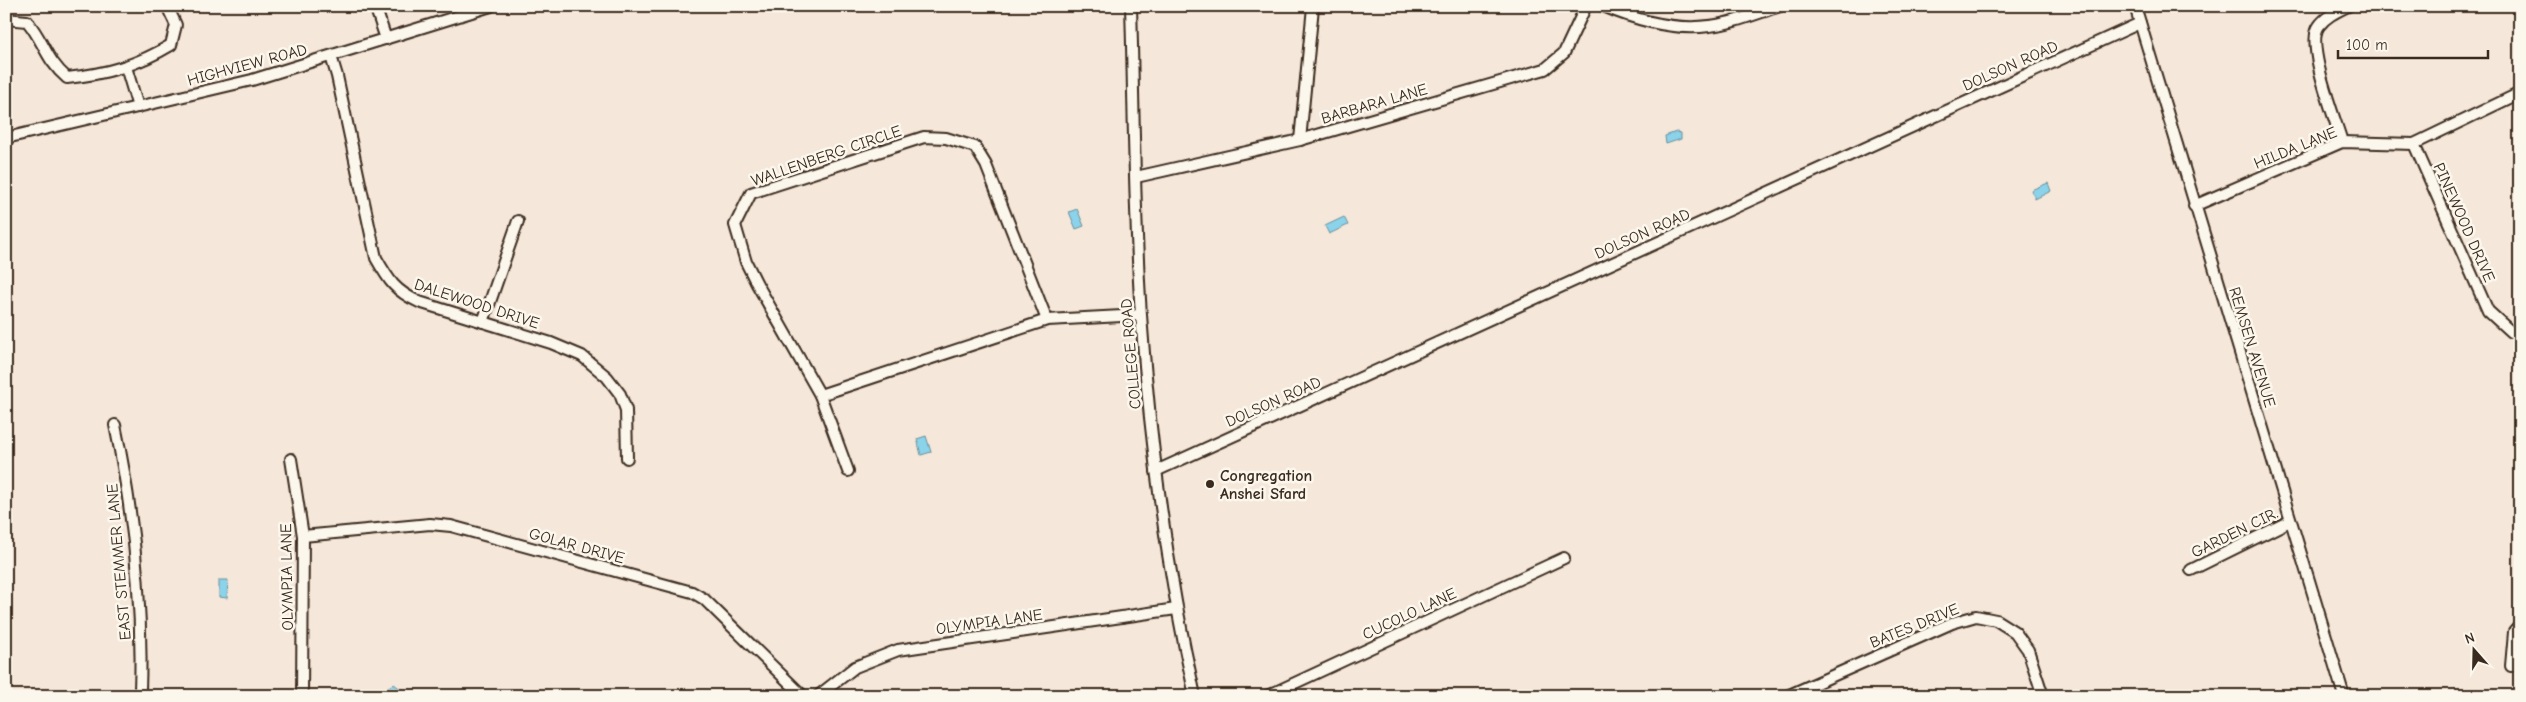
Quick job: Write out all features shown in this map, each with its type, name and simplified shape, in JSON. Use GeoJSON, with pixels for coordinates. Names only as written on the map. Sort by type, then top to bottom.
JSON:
{"type":"FeatureCollection","features":[{"type":"Feature","properties":{"kind":"street"},"geometry":{"type":"LineString","coordinates":[[6,19],[27,21],[35,31],[53,66],[67,78],[126,67],[146,60],[172,45],[176,25],[167,6]]}},
{"type":"Feature","properties":{"kind":"street"},"geometry":{"type":"LineString","coordinates":[[374,6],[386,39]]}},
{"type":"Feature","properties":{"kind":"street","name":"HIGHVIEW ROAD"},"geometry":{"type":"LineString","coordinates":[[6,138],[252,80],[491,6]]}},
{"type":"Feature","properties":{"kind":"street","name":"COLLEGE ROAD"},"geometry":{"type":"LineString","coordinates":[[1131,6],[1141,315],[1156,471],[1176,609],[1195,696]]}},
{"type":"Feature","properties":{"kind":"street","name":"BARBARA LANE"},"geometry":{"type":"LineString","coordinates":[[1136,177],[1300,140],[1545,69],[1564,53],[1586,6]]}},
{"type":"Feature","properties":{"kind":"street"},"geometry":{"type":"LineString","coordinates":[[1603,6],[1625,15],[1672,27],[1710,26],[1780,6]]}},
{"type":"Feature","properties":{"kind":"street","name":"REMSEN AVENUE"},"geometry":{"type":"LineString","coordinates":[[2135,6],[2194,206],[2344,696]]}},
{"type":"Feature","properties":{"kind":"street"},"geometry":{"type":"LineString","coordinates":[[2342,142],[2316,58],[2313,39],[2319,26],[2333,14],[2348,6]]}},
{"type":"Feature","properties":{"kind":"street"},"geometry":{"type":"LineString","coordinates":[[1300,140],[1313,7]]}},
{"type":"Feature","properties":{"kind":"street","name":"DOLSON ROAD"},"geometry":{"type":"LineString","coordinates":[[1156,471],[2140,22]]}},
{"type":"Feature","properties":{"kind":"street","name":"DALEWOOD DRIVE"},"geometry":{"type":"LineString","coordinates":[[331,56],[337,76],[376,258],[386,276],[399,292],[419,302],[552,343],[582,356],[607,377],[620,394],[626,410],[627,458]]}},
{"type":"Feature","properties":{"kind":"street"},"geometry":{"type":"LineString","coordinates":[[126,67],[138,107]]}},
{"type":"Feature","properties":{"kind":"street","name":"HILDA LANE"},"geometry":{"type":"LineString","coordinates":[[2194,206],[2342,142],[2414,144],[2520,93]]}},
{"type":"Feature","properties":{"kind":"street","name":"WALLENBERG CIRCLE"},"geometry":{"type":"LineString","coordinates":[[820,395],[746,262],[735,225],[751,193],[924,137],[946,138],[975,147],[986,165],[1047,320]]}},
{"type":"Feature","properties":{"kind":"street","name":"PINEWOOD DRIVE"},"geometry":{"type":"LineString","coordinates":[[2414,144],[2488,311],[2511,332]]}},
{"type":"Feature","properties":{"kind":"street"},"geometry":{"type":"LineString","coordinates":[[483,322],[518,221]]}},
{"type":"Feature","properties":{"kind":"street"},"geometry":{"type":"LineString","coordinates":[[848,471],[820,395],[1047,320],[1141,315]]}},
{"type":"Feature","properties":{"kind":"street","name":"EAST STEMMER LANE"},"geometry":{"type":"LineString","coordinates":[[115,425],[129,490],[141,658],[140,691],[138,696]]}},
{"type":"Feature","properties":{"kind":"street","name":"OLYMPIA LANE"},"geometry":{"type":"LineString","coordinates":[[291,459],[303,536],[302,696]]}},
{"type":"Feature","properties":{"kind":"street","name":"GARDEN CIR."},"geometry":{"type":"LineString","coordinates":[[2192,570],[2290,521]]}},
{"type":"Feature","properties":{"kind":"street","name":"GOLAR DRIVE"},"geometry":{"type":"LineString","coordinates":[[303,536],[430,524],[451,526],[692,592],[704,599],[802,696]]}},
{"type":"Feature","properties":{"kind":"street","name":"CUCOLO LANE"},"geometry":{"type":"LineString","coordinates":[[1267,696],[1564,558]]}},
{"type":"Feature","properties":{"kind":"street","name":"OLYMPIA LANE"},"geometry":{"type":"LineString","coordinates":[[818,696],[854,667],[898,650],[1176,609]]}},
{"type":"Feature","properties":{"kind":"street","name":"BATES DRIVE"},"geometry":{"type":"LineString","coordinates":[[1787,696],[1952,624],[1976,616],[1996,620],[2015,632],[2028,650],[2043,696]]}},
{"type":"Feature","properties":{"kind":"street"},"geometry":{"type":"LineString","coordinates":[[2512,666],[2514,632],[2520,625]]}},
{"type":"Feature","properties":{"kind":"water"},"geometry":{"type":"Polygon","coordinates":[[[1676,132],[1681,133],[1681,139],[1666,144],[1665,136],[1676,132]]]}},
{"type":"Feature","properties":{"kind":"water"},"geometry":{"type":"Polygon","coordinates":[[[2048,183],[2051,191],[2035,199],[2031,190],[2048,183]]]}},
{"type":"Feature","properties":{"kind":"water"},"geometry":{"type":"Polygon","coordinates":[[[1077,209],[1084,226],[1076,229],[1069,212],[1077,209]]]}},
{"type":"Feature","properties":{"kind":"water"},"geometry":{"type":"Polygon","coordinates":[[[1344,217],[1348,225],[1329,234],[1325,226],[1344,217]]]}},
{"type":"Feature","properties":{"kind":"water"},"geometry":{"type":"Polygon","coordinates":[[[926,436],[931,452],[921,455],[917,439],[926,436]]]}},
{"type":"Feature","properties":{"kind":"water"},"geometry":{"type":"Polygon","coordinates":[[[219,580],[228,580],[227,598],[219,597],[219,580]]]}},
{"type":"Feature","properties":{"kind":"water"},"geometry":{"type":"Polygon","coordinates":[[[394,684],[402,690],[402,696],[394,696],[389,691],[388,687],[394,684]]]}},
{"type":"Feature","properties":{"kind":"place","name":"Congregation Anshei Sfard"},"geometry":{"type":"Point","coordinates":[1210,484]}}]}
